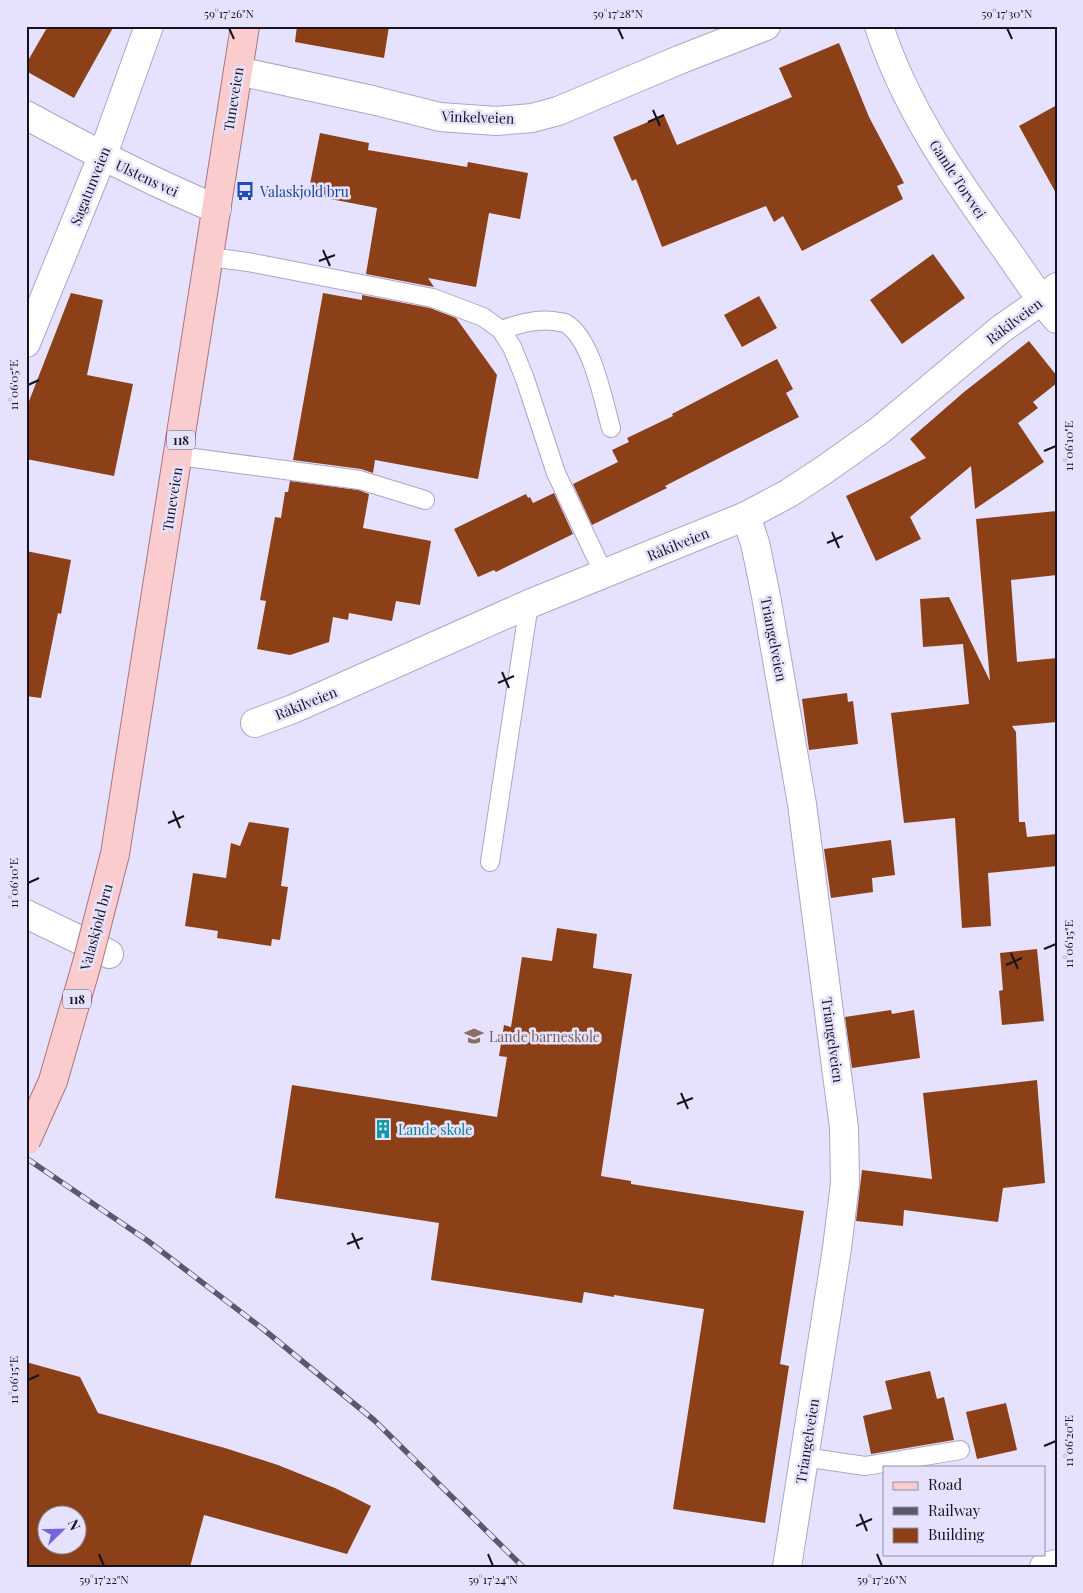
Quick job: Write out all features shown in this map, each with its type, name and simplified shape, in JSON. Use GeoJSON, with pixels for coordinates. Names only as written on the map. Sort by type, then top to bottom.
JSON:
{"type":"FeatureCollection","features":[{"type":"Feature","properties":{"kind":"main road","name":"Tuneveien"},"geometry":{"type":"LineString","coordinates":[[115,854],[245,26]]}},
{"type":"Feature","properties":{"kind":"main road","name":"Valaskjold bru"},"geometry":{"type":"LineString","coordinates":[[26,1141],[53,1081],[87,963],[115,854]]}},
{"type":"Feature","properties":{"kind":"street","name":"Sagatunveien"},"geometry":{"type":"LineString","coordinates":[[26,343],[102,156],[149,26]]}},
{"type":"Feature","properties":{"kind":"street","name":"Vinkelveien"},"geometry":{"type":"LineString","coordinates":[[238,71],[440,117],[496,121],[532,118],[558,111],[766,26]]}},
{"type":"Feature","properties":{"kind":"street","name":"Gamle Torvvei"},"geometry":{"type":"LineString","coordinates":[[879,26],[902,84],[924,127],[968,197],[1052,302]]}},
{"type":"Feature","properties":{"kind":"street","name":"Ulstens vei"},"geometry":{"type":"LineString","coordinates":[[26,115],[102,156],[216,209]]}},
{"type":"Feature","properties":{"kind":"street","name":"Råkilveien"},"geometry":{"type":"LineString","coordinates":[[255,723],[292,709],[530,604],[746,516],[789,493],[817,475],[879,430],[1001,329],[1052,302]]}},
{"type":"Feature","properties":{"kind":"street","name":"Triangelveien"},"geometry":{"type":"LineString","coordinates":[[746,516],[756,543],[802,804],[844,1128],[845,1183],[838,1248],[787,1567]]}},
{"type":"Feature","properties":{"kind":"street"},"geometry":{"type":"LineString","coordinates":[[26,914],[109,954]]}},
{"type":"Feature","properties":{"kind":"street"},"geometry":{"type":"LineString","coordinates":[[1044,1567],[1057,1564]]}},
{"type":"Feature","properties":{"kind":"lane"},"geometry":{"type":"LineString","coordinates":[[209,257],[248,262],[433,298],[483,316],[501,330],[512,346],[526,379],[556,473],[604,574]]}},
{"type":"Feature","properties":{"kind":"lane"},"geometry":{"type":"LineString","coordinates":[[501,330],[523,322],[542,320],[565,323],[580,338],[591,358],[611,428]]}},
{"type":"Feature","properties":{"kind":"lane"},"geometry":{"type":"LineString","coordinates":[[179,456],[360,480],[425,500]]}},
{"type":"Feature","properties":{"kind":"lane"},"geometry":{"type":"LineString","coordinates":[[490,862],[530,604]]}},
{"type":"Feature","properties":{"kind":"lane"},"geometry":{"type":"LineString","coordinates":[[804,1457],[865,1466],[960,1450]]}},
{"type":"Feature","properties":{"kind":"building"},"geometry":{"type":"Polygon","coordinates":[[[48,26],[114,26],[74,98],[26,71],[26,64],[48,26]]]}},
{"type":"Feature","properties":{"kind":"building"},"geometry":{"type":"Polygon","coordinates":[[[297,26],[389,26],[384,58],[295,42],[297,26]]]}},
{"type":"Feature","properties":{"kind":"building"},"geometry":{"type":"Polygon","coordinates":[[[839,43],[869,117],[904,183],[897,186],[903,199],[802,251],[783,216],[774,222],[766,206],[662,247],[636,179],[632,181],[613,137],[664,115],[677,145],[792,97],[779,68],[839,43]]]}},
{"type":"Feature","properties":{"kind":"building"},"geometry":{"type":"Polygon","coordinates":[[[1057,105],[1057,195],[1019,126],[1057,105]]]}},
{"type":"Feature","properties":{"kind":"building"},"geometry":{"type":"Polygon","coordinates":[[[320,133],[369,143],[368,150],[467,167],[468,162],[528,173],[520,219],[489,213],[476,287],[428,278],[434,287],[366,274],[377,208],[315,196],[316,190],[309,189],[320,133]]]}},
{"type":"Feature","properties":{"kind":"building"},"geometry":{"type":"Polygon","coordinates":[[[933,254],[965,298],[902,344],[870,300],[933,254]]]}},
{"type":"Feature","properties":{"kind":"building"},"geometry":{"type":"Polygon","coordinates":[[[71,293],[103,300],[87,375],[133,384],[114,476],[26,459],[26,409],[71,293]]]}},
{"type":"Feature","properties":{"kind":"building"},"geometry":{"type":"Polygon","coordinates":[[[323,293],[362,300],[362,295],[430,308],[456,318],[497,375],[478,479],[375,460],[373,473],[361,469],[293,460],[323,293]]]}},
{"type":"Feature","properties":{"kind":"building"},"geometry":{"type":"Polygon","coordinates":[[[759,296],[777,328],[742,347],[724,315],[759,296]]]}},
{"type":"Feature","properties":{"kind":"building"},"geometry":{"type":"Polygon","coordinates":[[[1029,341],[1057,376],[1057,383],[1033,402],[1038,408],[1018,423],[1044,462],[975,509],[971,466],[910,517],[921,539],[876,561],[846,496],[926,458],[910,439],[964,392],[1029,341]]]}},
{"type":"Feature","properties":{"kind":"building"},"geometry":{"type":"Polygon","coordinates":[[[777,359],[793,389],[786,393],[799,417],[665,486],[667,488],[592,525],[573,484],[618,462],[612,450],[629,442],[627,438],[673,416],[672,414],[777,359]]]}},
{"type":"Feature","properties":{"kind":"building"},"geometry":{"type":"Polygon","coordinates":[[[290,481],[358,490],[369,494],[363,528],[431,541],[420,605],[396,601],[392,621],[349,613],[348,620],[333,617],[329,642],[290,655],[257,649],[266,601],[260,600],[275,517],[281,518],[285,492],[288,492],[290,481]]]}},
{"type":"Feature","properties":{"kind":"building"},"geometry":{"type":"Polygon","coordinates":[[[554,493],[573,534],[496,572],[494,570],[478,577],[454,529],[526,494],[533,503],[554,493]]]}},
{"type":"Feature","properties":{"kind":"building"},"geometry":{"type":"Polygon","coordinates":[[[1057,511],[1057,575],[1011,580],[1017,662],[1057,658],[1057,722],[1012,726],[1016,732],[1019,822],[1025,822],[1027,837],[1057,834],[1057,866],[988,873],[991,926],[962,928],[955,818],[904,823],[891,713],[969,704],[963,644],[923,647],[920,599],[949,597],[990,681],[976,519],[1057,511]]]}},
{"type":"Feature","properties":{"kind":"building"},"geometry":{"type":"Polygon","coordinates":[[[26,551],[71,560],[61,614],[58,613],[41,698],[26,696],[26,551]]]}},
{"type":"Feature","properties":{"kind":"building"},"geometry":{"type":"Polygon","coordinates":[[[847,693],[848,702],[853,701],[858,744],[809,750],[802,699],[847,693]]]}},
{"type":"Feature","properties":{"kind":"building"},"geometry":{"type":"Polygon","coordinates":[[[249,822],[289,828],[281,886],[288,887],[280,940],[272,939],[271,946],[217,938],[218,931],[185,926],[193,873],[226,878],[231,843],[240,846],[249,822]]]}},
{"type":"Feature","properties":{"kind":"building"},"geometry":{"type":"Polygon","coordinates":[[[891,840],[895,875],[872,878],[873,892],[831,898],[824,849],[891,840]]]}},
{"type":"Feature","properties":{"kind":"building","name":"Lande skole"},"geometry":{"type":"Polygon","coordinates":[[[557,928],[597,934],[593,968],[632,974],[601,1176],[631,1181],[631,1184],[804,1211],[780,1364],[789,1366],[765,1523],[673,1509],[704,1309],[584,1292],[582,1303],[431,1280],[439,1223],[275,1198],[292,1085],[497,1117],[507,1057],[499,1056],[504,1025],[511,1027],[522,957],[552,961],[557,928]]]}},
{"type":"Feature","properties":{"kind":"building"},"geometry":{"type":"Polygon","coordinates":[[[1037,949],[1044,1021],[1002,1025],[999,991],[1003,990],[1000,953],[1037,949]]]}},
{"type":"Feature","properties":{"kind":"building"},"geometry":{"type":"Polygon","coordinates":[[[891,1010],[892,1014],[914,1010],[920,1058],[852,1068],[845,1017],[891,1010]]]}},
{"type":"Feature","properties":{"kind":"building"},"geometry":{"type":"Polygon","coordinates":[[[1037,1080],[1045,1183],[1003,1188],[998,1222],[904,1210],[903,1226],[856,1221],[862,1170],[932,1179],[923,1093],[1037,1080]]]}},
{"type":"Feature","properties":{"kind":"building"},"geometry":{"type":"Polygon","coordinates":[[[26,1362],[80,1377],[98,1413],[225,1448],[278,1465],[335,1488],[371,1506],[347,1554],[204,1515],[190,1567],[26,1567],[26,1362]]]}},
{"type":"Feature","properties":{"kind":"building"},"geometry":{"type":"Polygon","coordinates":[[[930,1371],[937,1399],[944,1397],[954,1440],[871,1454],[863,1416],[892,1409],[885,1381],[930,1371]]]}},
{"type":"Feature","properties":{"kind":"building"},"geometry":{"type":"Polygon","coordinates":[[[1006,1403],[1017,1450],[977,1459],[966,1412],[1006,1403]]]}},
{"type":"Feature","properties":{"kind":"railway"},"geometry":{"type":"LineString","coordinates":[[26,1158],[148,1241],[263,1329],[374,1420],[523,1567]]}},
{"type":"Feature","properties":{"kind":"place","name":"Valaskjold bru"},"geometry":{"type":"Point","coordinates":[245,191]}},
{"type":"Feature","properties":{"kind":"place","name":"Lande barneskole"},"geometry":{"type":"Point","coordinates":[474,1036]}},
{"type":"Feature","properties":{"kind":"place","name":"Lande skole"},"geometry":{"type":"Point","coordinates":[383,1129]}}]}
